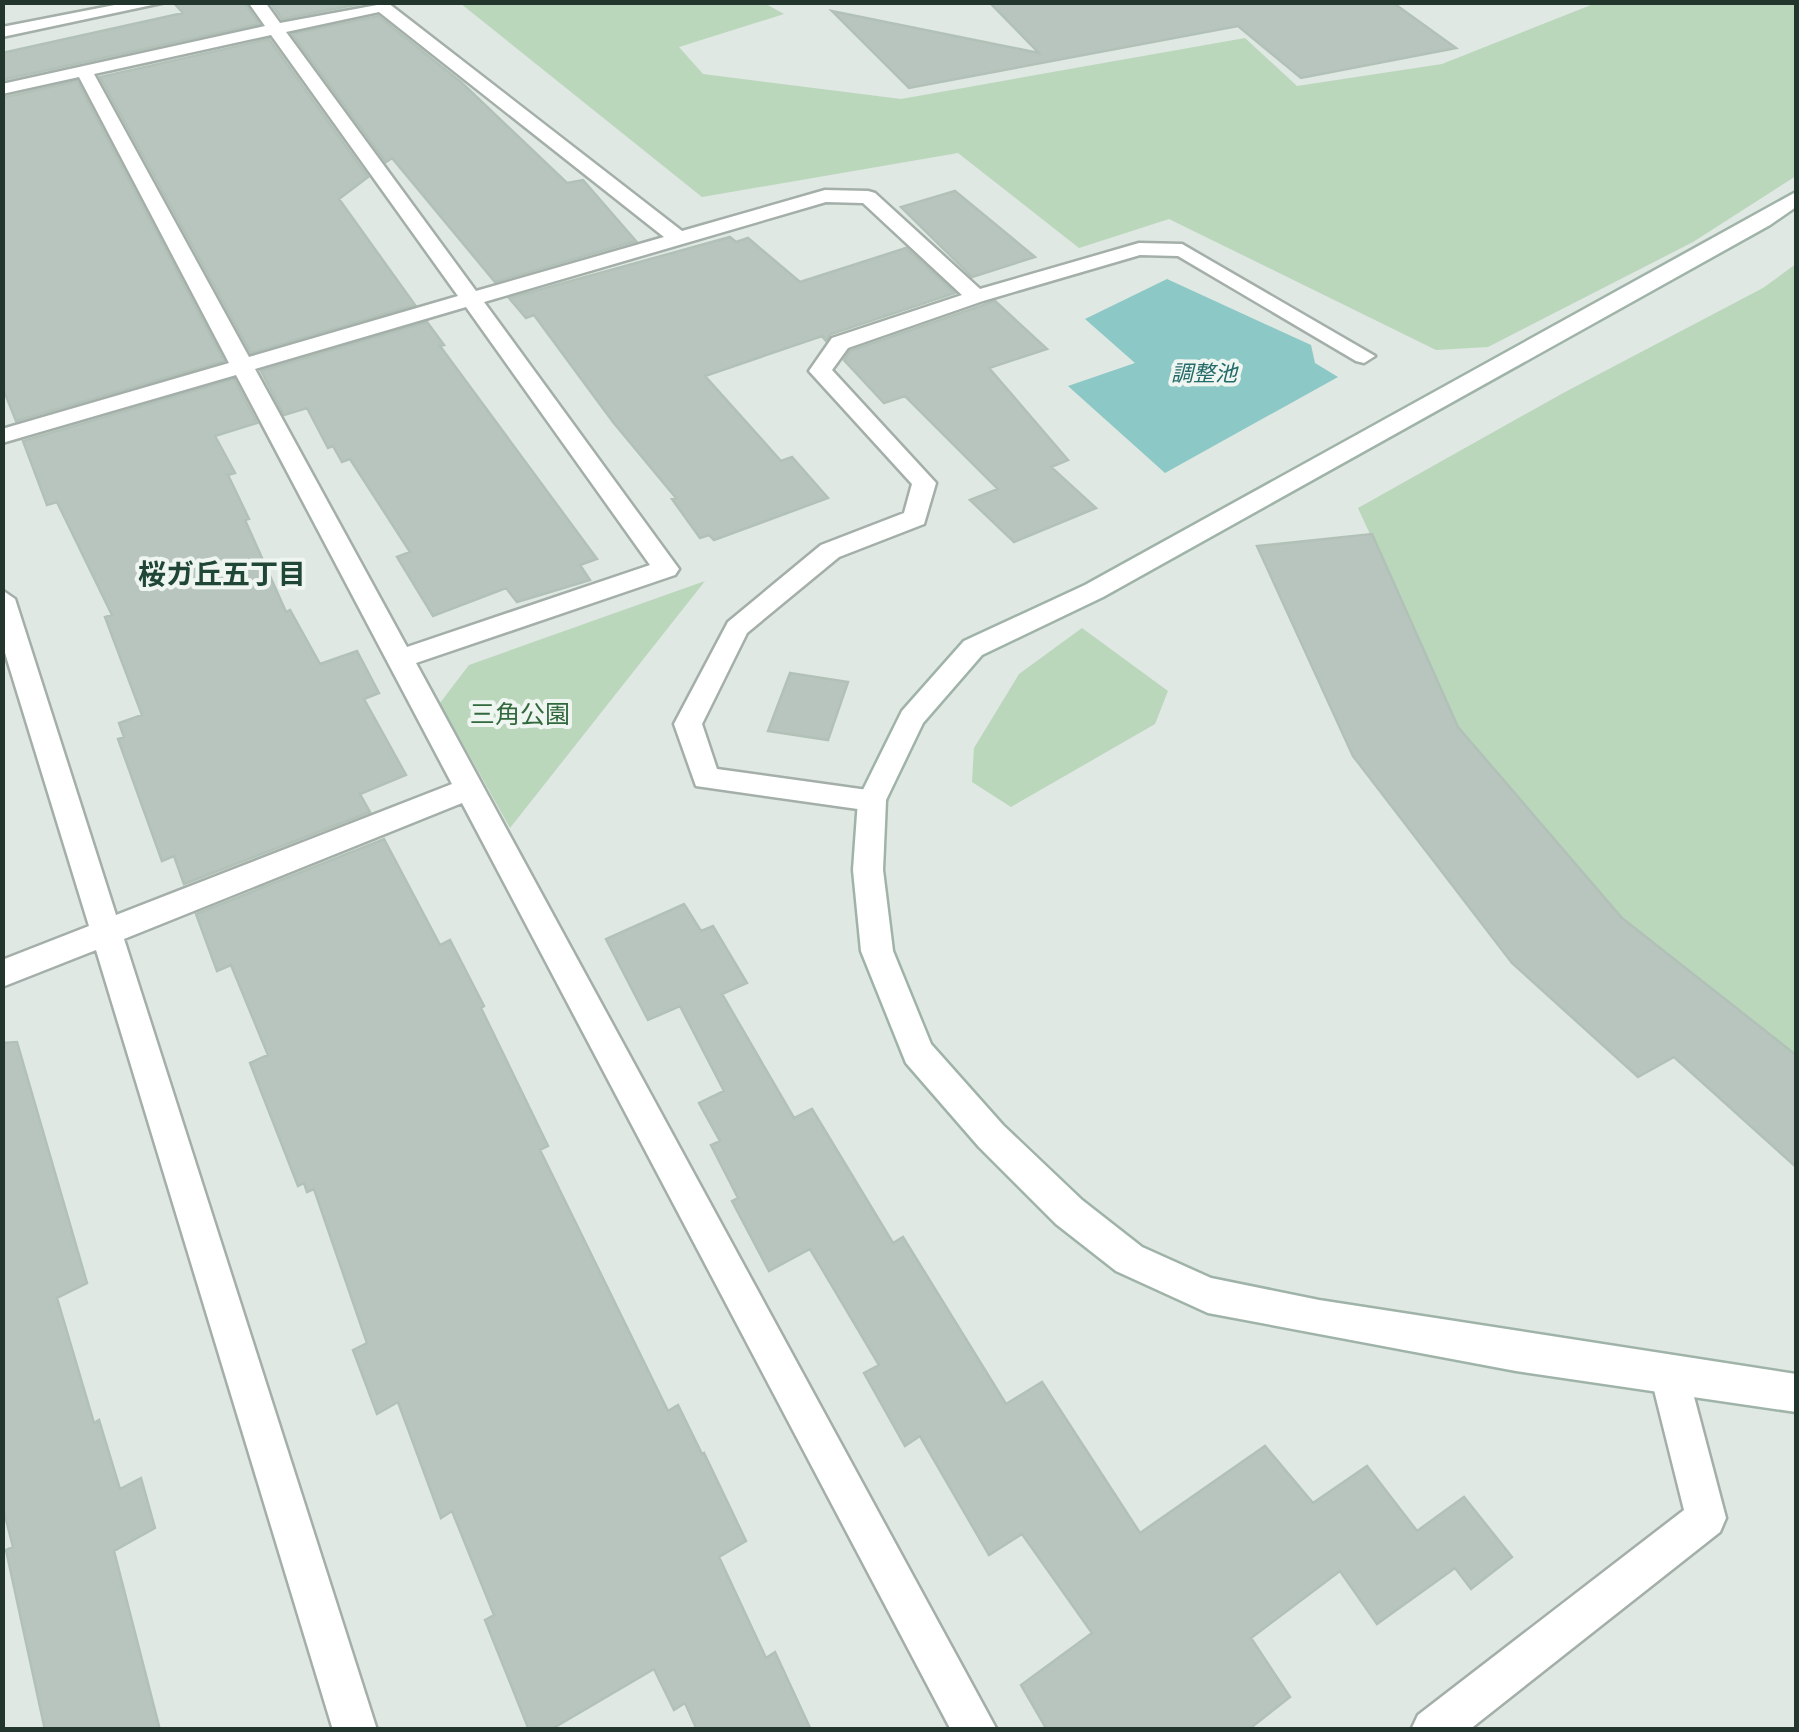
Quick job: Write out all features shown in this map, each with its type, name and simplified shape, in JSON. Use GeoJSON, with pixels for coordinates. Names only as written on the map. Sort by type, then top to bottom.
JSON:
{"type":"FeatureCollection","features":[{"type":"Feature","properties":{"kind":"street"},"geometry":{"type":"LineString","coordinates":[[2,32],[158,2]]}},
{"type":"Feature","properties":{"kind":"street"},"geometry":{"type":"LineString","coordinates":[[256,2],[666,569],[400,659]]}},
{"type":"Feature","properties":{"kind":"street"},"geometry":{"type":"LineString","coordinates":[[2,89],[382,6],[679,239]]}},
{"type":"Feature","properties":{"kind":"street"},"geometry":{"type":"LineString","coordinates":[[84,71],[975,1730]]}},
{"type":"Feature","properties":{"kind":"street"},"geometry":{"type":"LineString","coordinates":[[2,436],[825,196],[868,198],[976,298]]}},
{"type":"Feature","properties":{"kind":"street"},"geometry":{"type":"LineString","coordinates":[[1796,198],[1762,221],[1094,591],[973,648],[912,718],[872,800],[868,870],[877,951],[918,1054],[991,1136],[1069,1212],[1130,1259],[1208,1295],[1516,1352],[1796,1392]]}},
{"type":"Feature","properties":{"kind":"street"},"geometry":{"type":"LineString","coordinates":[[872,800],[706,778],[688,724],[737,628],[830,551],[915,518],[924,483],[820,371],[840,343],[1138,250],[1182,250],[1364,356]]}},
{"type":"Feature","properties":{"kind":"street"},"geometry":{"type":"LineString","coordinates":[[2,598],[355,1730]]}},
{"type":"Feature","properties":{"kind":"street"},"geometry":{"type":"LineString","coordinates":[[2,974],[468,789]]}},
{"type":"Feature","properties":{"kind":"street"},"geometry":{"type":"LineString","coordinates":[[1433,1730],[1706,1518],[1669,1374]]}},
{"type":"Feature","properties":{"kind":"green space"},"geometry":{"type":"Polygon","coordinates":[[[460,3],[764,3],[784,14],[679,47],[703,74],[901,99],[1245,38],[1297,86],[1442,64],[1596,3],[1796,3],[1796,176],[1693,242],[1488,347],[1436,350],[1169,219],[1079,248],[958,153],[702,197],[460,3]]]}},
{"type":"Feature","properties":{"kind":"green space"},"geometry":{"type":"Polygon","coordinates":[[[1796,264],[1796,1055],[1622,918],[1458,727],[1358,508],[1565,392],[1763,288],[1796,264]]]}},
{"type":"Feature","properties":{"kind":"green space","name":"三角公園"},"geometry":{"type":"Polygon","coordinates":[[[705,581],[510,828],[440,703],[469,665],[705,581]]]}},
{"type":"Feature","properties":{"kind":"green space"},"geometry":{"type":"Polygon","coordinates":[[[1082,628],[1168,691],[1155,724],[1011,807],[972,782],[974,748],[1019,674],[1082,628]]]}},
{"type":"Feature","properties":{"kind":"water","name":"調整池"},"geometry":{"type":"Polygon","coordinates":[[[1167,279],[1311,345],[1315,363],[1338,377],[1165,473],[1068,386],[1135,363],[1085,319],[1167,279]]]}},
{"type":"Feature","properties":{"kind":"building"},"geometry":{"type":"Polygon","coordinates":[[[173,2],[244,2],[259,24],[2,80],[2,53],[183,13],[173,2]]]}},
{"type":"Feature","properties":{"kind":"building"},"geometry":{"type":"Polygon","coordinates":[[[270,2],[370,2],[282,19],[270,2]]]}},
{"type":"Feature","properties":{"kind":"building"},"geometry":{"type":"Polygon","coordinates":[[[989,2],[1392,2],[1456,48],[1301,78],[1238,26],[909,88],[832,11],[1039,53],[989,2]]]}},
{"type":"Feature","properties":{"kind":"building"},"geometry":{"type":"Polygon","coordinates":[[[378,16],[461,82],[567,183],[583,180],[636,241],[495,282],[392,158],[386,162],[292,34],[378,16]]]}},
{"type":"Feature","properties":{"kind":"building"},"geometry":{"type":"Polygon","coordinates":[[[269,39],[368,177],[339,199],[415,305],[251,353],[100,77],[269,39]]]}},
{"type":"Feature","properties":{"kind":"building"},"geometry":{"type":"Polygon","coordinates":[[[77,81],[224,361],[16,421],[2,386],[2,98],[77,81]]]}},
{"type":"Feature","properties":{"kind":"building"},"geometry":{"type":"Polygon","coordinates":[[[955,191],[1035,257],[972,277],[901,207],[955,191]]]}},
{"type":"Feature","properties":{"kind":"building"},"geometry":{"type":"Polygon","coordinates":[[[730,237],[736,242],[748,238],[800,282],[906,248],[955,293],[831,334],[826,341],[822,336],[705,376],[781,461],[792,457],[828,498],[714,540],[709,535],[700,538],[672,499],[676,498],[613,422],[534,315],[526,318],[509,298],[730,237]]]}},
{"type":"Feature","properties":{"kind":"building"},"geometry":{"type":"Polygon","coordinates":[[[995,301],[1047,349],[989,368],[1068,460],[1051,467],[1096,508],[1014,542],[970,500],[998,489],[905,396],[884,403],[844,360],[850,351],[995,301]]]}},
{"type":"Feature","properties":{"kind":"building"},"geometry":{"type":"Polygon","coordinates":[[[427,322],[444,345],[440,346],[597,559],[580,565],[590,580],[517,602],[506,588],[433,616],[397,557],[410,552],[350,459],[342,462],[333,446],[328,448],[307,408],[284,415],[261,371],[427,322]]]}},
{"type":"Feature","properties":{"kind":"building"},"geometry":{"type":"Polygon","coordinates":[[[234,379],[257,423],[215,436],[235,473],[228,475],[249,519],[245,520],[286,612],[290,610],[320,664],[357,651],[379,693],[364,699],[406,775],[360,794],[370,812],[184,884],[174,856],[162,861],[118,739],[124,737],[119,723],[142,715],[105,617],[112,615],[57,502],[47,505],[23,441],[234,379]]]}},
{"type":"Feature","properties":{"kind":"building"},"geometry":{"type":"Polygon","coordinates":[[[1372,534],[1458,727],[1622,918],[1796,1055],[1796,1167],[1674,1057],[1638,1077],[1512,963],[1353,756],[1257,546],[1372,534]]]}},
{"type":"Feature","properties":{"kind":"building"},"geometry":{"type":"Polygon","coordinates":[[[790,673],[848,682],[828,740],[768,731],[790,673]]]}},
{"type":"Feature","properties":{"kind":"building"},"geometry":{"type":"Polygon","coordinates":[[[384,839],[440,945],[450,940],[484,1006],[481,1008],[548,1146],[540,1150],[668,1411],[678,1405],[704,1453],[746,1541],[719,1557],[766,1658],[775,1652],[811,1730],[697,1730],[685,1703],[674,1710],[654,1669],[550,1730],[529,1730],[485,1620],[494,1615],[452,1511],[441,1518],[398,1402],[377,1414],[353,1350],[367,1343],[314,1189],[307,1192],[304,1183],[298,1186],[250,1063],[268,1055],[231,965],[217,971],[196,914],[384,839]]]}},
{"type":"Feature","properties":{"kind":"building"},"geometry":{"type":"Polygon","coordinates":[[[684,904],[701,931],[713,926],[747,983],[722,994],[794,1118],[812,1109],[893,1243],[903,1237],[1006,1404],[1042,1382],[1140,1533],[1265,1446],[1313,1503],[1367,1466],[1417,1531],[1464,1497],[1512,1557],[1471,1589],[1455,1568],[1377,1624],[1340,1571],[1251,1638],[1290,1697],[1248,1730],[1047,1730],[1021,1685],[1092,1633],[1022,1534],[989,1555],[920,1436],[905,1446],[864,1373],[879,1365],[810,1249],[769,1271],[732,1201],[738,1198],[711,1145],[720,1141],[699,1103],[724,1091],[680,1006],[648,1020],[606,939],[684,904]]]}},
{"type":"Feature","properties":{"kind":"building"},"geometry":{"type":"Polygon","coordinates":[[[17,1042],[87,1283],[57,1298],[94,1423],[99,1420],[120,1489],[141,1478],[155,1528],[114,1551],[160,1730],[45,1730],[6,1550],[13,1547],[2,1504],[2,1043],[17,1042]]]}},
{"type":"Feature","properties":{"kind":"district","name":"桜ガ丘五丁目"},"geometry":{"type":"Point","coordinates":[222,574]}}]}
